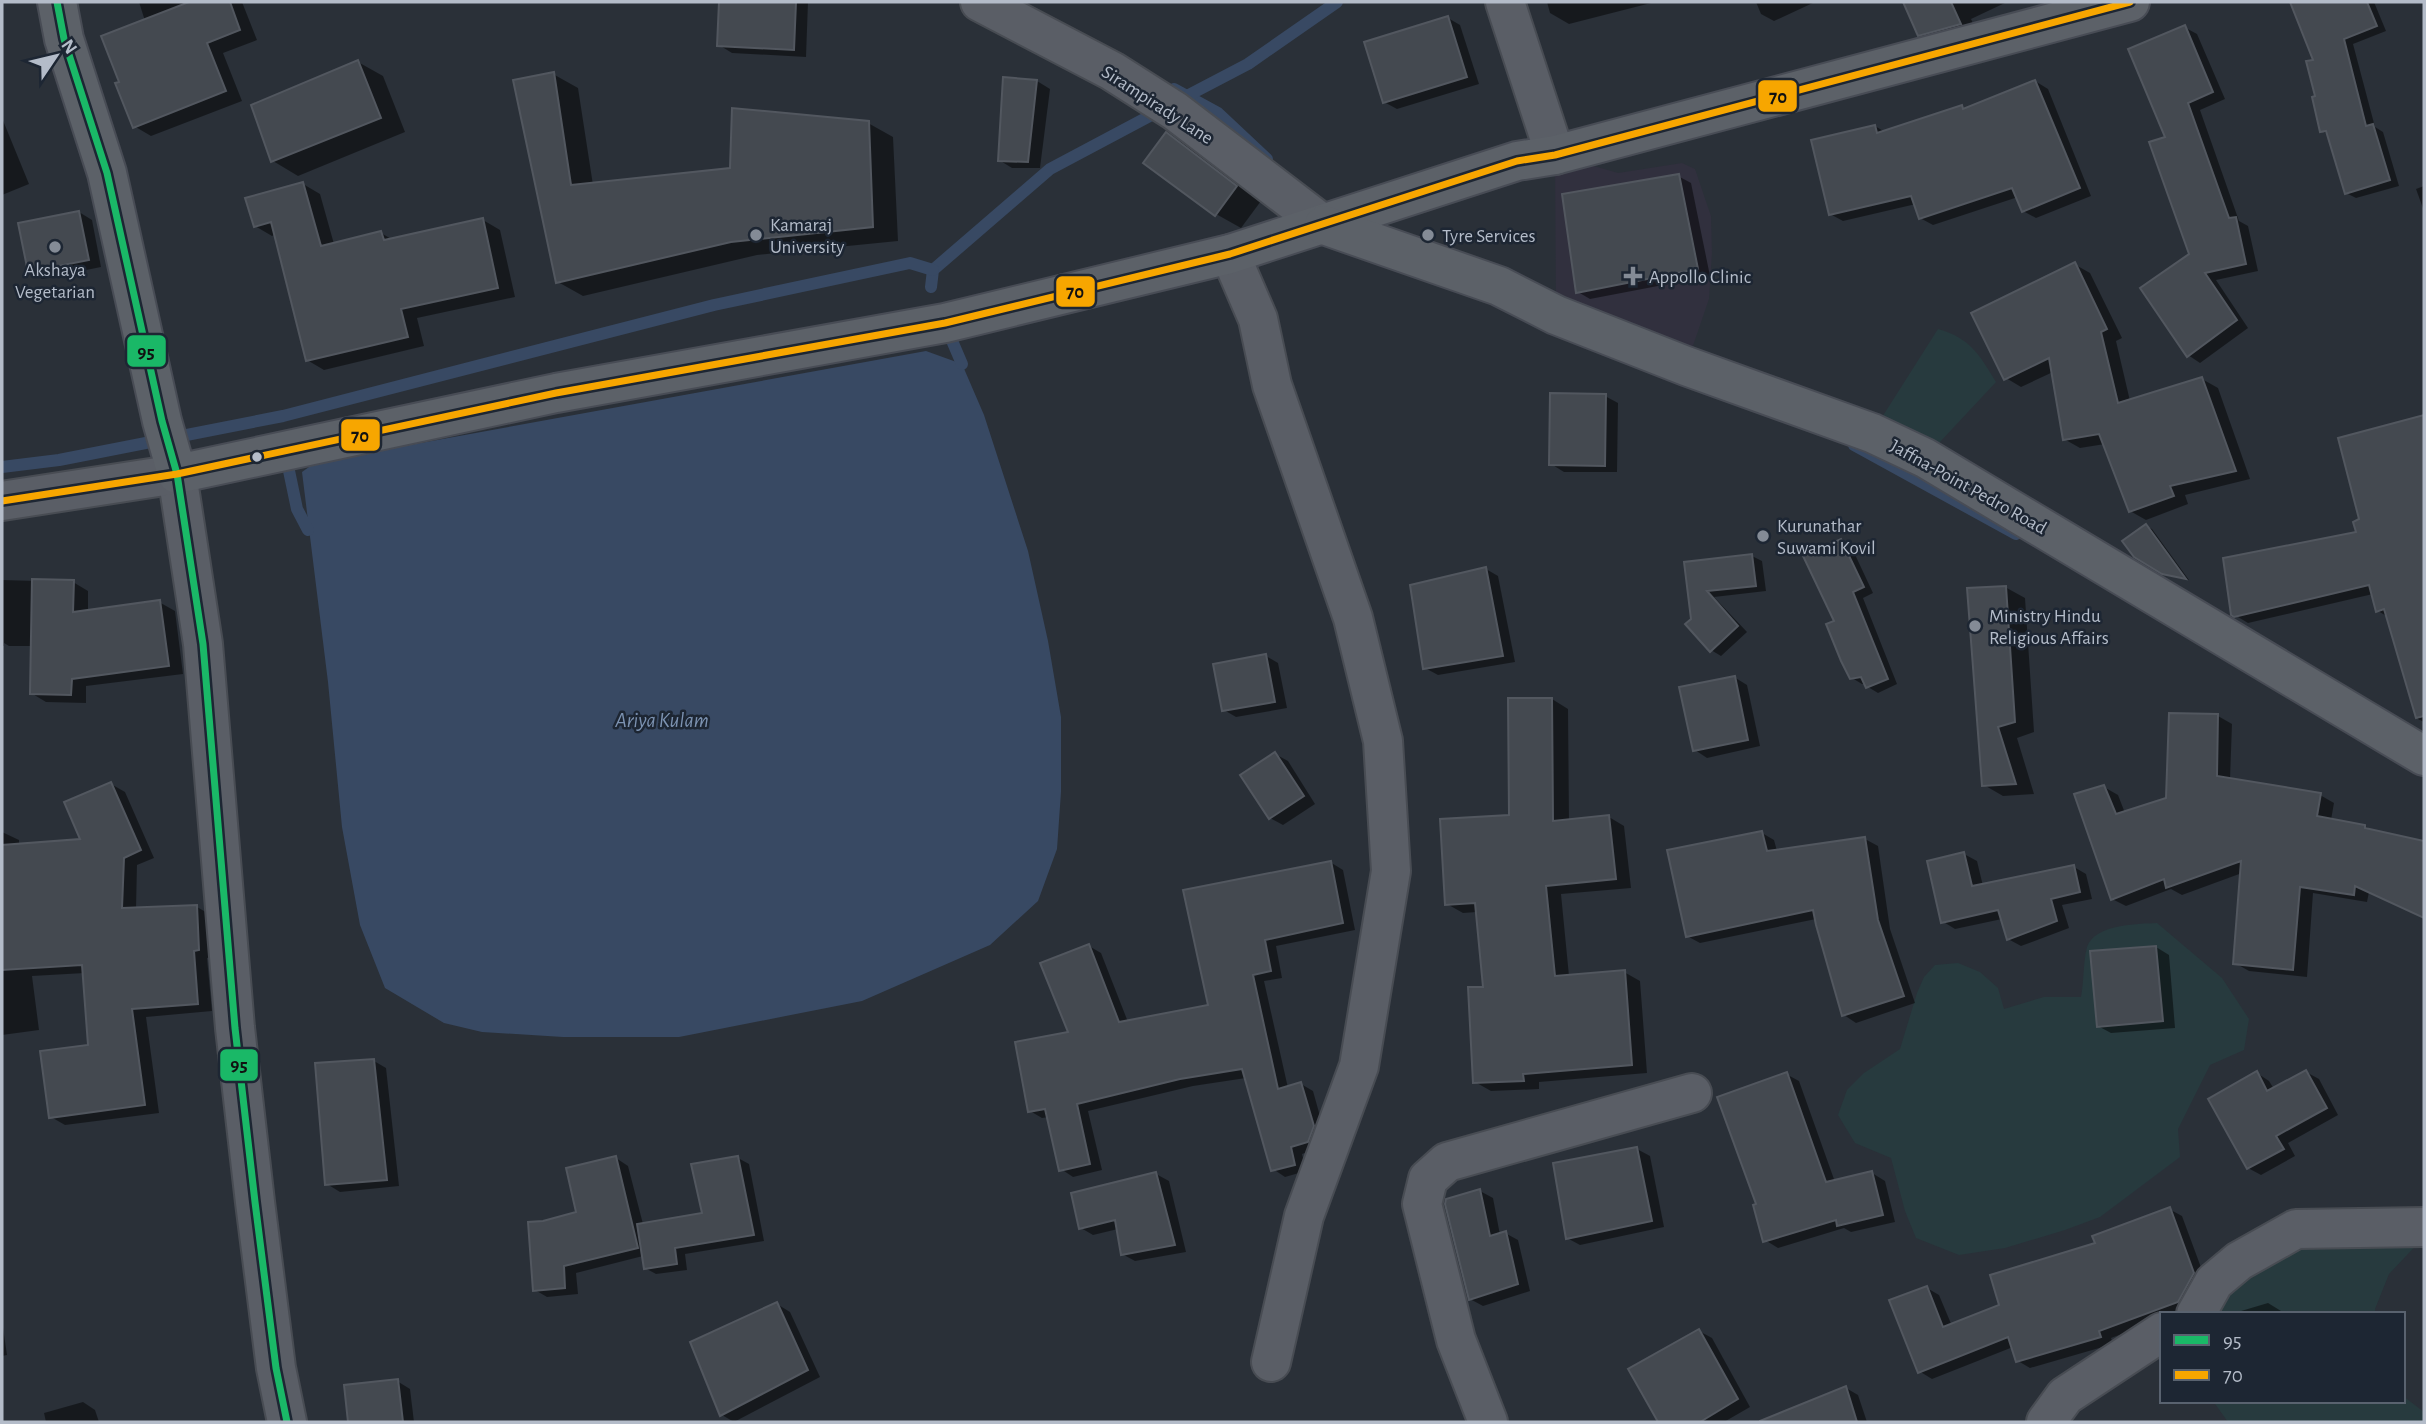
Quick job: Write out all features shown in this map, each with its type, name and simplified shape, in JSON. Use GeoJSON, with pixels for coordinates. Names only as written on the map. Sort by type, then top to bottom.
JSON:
{"type":"FeatureCollection","features":[{"type":"Feature","properties":{"kind":"main road"},"geometry":{"type":"LineString","coordinates":[[57,2],[64,40],[107,173],[170,450],[556,393],[945,323],[1230,254],[1517,161],[1555,155],[2130,2]]}},
{"type":"Feature","properties":{"kind":"main road","name":"Jaffna-Point Pedro Road"},"geometry":{"type":"LineString","coordinates":[[1324,225],[1499,286],[1556,315],[1686,366],[1872,433],[1925,458],[2424,756]]}},
{"type":"Feature","properties":{"kind":"street","name":"Sirampirady Lane"},"geometry":{"type":"LineString","coordinates":[[980,2],[1112,71],[1175,111],[1324,225]]}},
{"type":"Feature","properties":{"kind":"street"},"geometry":{"type":"LineString","coordinates":[[1505,2],[1555,155]]}},
{"type":"Feature","properties":{"kind":"street"},"geometry":{"type":"LineString","coordinates":[[1230,254],[1258,319],[1272,385],[1353,618],[1383,741],[1391,871],[1359,1066],[1304,1216],[1271,1362]]}},
{"type":"Feature","properties":{"kind":"street"},"geometry":{"type":"LineString","coordinates":[[2,501],[170,450],[203,644],[234,1028],[276,1368],[287,1422]]}},
{"type":"Feature","properties":{"kind":"street"},"geometry":{"type":"LineString","coordinates":[[1488,1422],[1456,1340],[1422,1205],[1428,1179],[1447,1163],[1692,1093]]}},
{"type":"Feature","properties":{"kind":"street"},"geometry":{"type":"LineString","coordinates":[[2197,1312],[2214,1282],[2239,1261],[2296,1229],[2424,1227]]}},
{"type":"Feature","properties":{"kind":"street"},"geometry":{"type":"LineString","coordinates":[[2046,1422],[2065,1396],[2160,1333]]}},
{"type":"Feature","properties":{"kind":"shaded area","name":"Appollo Clinic"},"geometry":{"type":"Polygon","coordinates":[[[1555,155],[1618,173],[1682,163],[1695,169],[1711,216],[1712,253],[1709,299],[1686,366],[1556,315],[1555,155]]]}},
{"type":"Feature","properties":{"kind":"green space"},"geometry":{"type":"Polygon","coordinates":[[[1938,329],[1958,337],[1973,348],[1996,382],[1925,458],[1872,433],[1938,329]]]}},
{"type":"Feature","properties":{"kind":"green space"},"geometry":{"type":"Polygon","coordinates":[[[2157,923],[2222,978],[2249,1019],[2244,1050],[2210,1065],[2178,1129],[2180,1157],[2100,1217],[2065,1230],[2005,1248],[1959,1255],[1916,1238],[1905,1211],[1891,1158],[1855,1143],[1838,1115],[1847,1090],[1864,1073],[1900,1049],[1924,977],[1935,965],[1958,963],[1980,972],[1998,988],[2004,1009],[2044,997],[2081,997],[2087,947],[2091,939],[2118,927],[2157,923]]]}},
{"type":"Feature","properties":{"kind":"green space"},"geometry":{"type":"Polygon","coordinates":[[[2296,1229],[2424,1237],[2389,1274],[2375,1312],[2200,1312],[2296,1229]]]}},
{"type":"Feature","properties":{"kind":"green space"},"geometry":{"type":"Polygon","coordinates":[[[2405,1398],[2424,1412],[2424,1422],[2228,1422],[2214,1403],[2405,1403],[2405,1398]]]}},
{"type":"Feature","properties":{"kind":"water","name":"Ariya Kulam"},"geometry":{"type":"Polygon","coordinates":[[[926,351],[962,364],[984,415],[1028,551],[1048,641],[1061,717],[1061,792],[1057,849],[1038,901],[990,945],[862,1001],[679,1037],[563,1037],[482,1032],[444,1023],[385,988],[360,925],[342,827],[328,682],[302,472],[316,462],[926,351]]]}},
{"type":"Feature","properties":{"kind":"building"},"geometry":{"type":"Polygon","coordinates":[[[189,2],[230,2],[240,30],[207,43],[226,91],[133,128],[115,83],[119,82],[101,36],[189,2]]]}},
{"type":"Feature","properties":{"kind":"building"},"geometry":{"type":"Polygon","coordinates":[[[719,2],[796,2],[794,50],[717,46],[719,2]]]}},
{"type":"Feature","properties":{"kind":"building"},"geometry":{"type":"Polygon","coordinates":[[[1903,2],[1951,2],[1961,24],[1918,36],[1903,2]]]}},
{"type":"Feature","properties":{"kind":"building"},"geometry":{"type":"Polygon","coordinates":[[[2290,2],[2367,2],[2377,26],[2344,39],[2366,126],[2373,124],[2390,180],[2345,194],[2326,131],[2320,132],[2306,61],[2313,60],[2290,2]]]}},
{"type":"Feature","properties":{"kind":"building"},"geometry":{"type":"Polygon","coordinates":[[[1448,16],[1467,77],[1383,103],[1364,42],[1448,16]]]}},
{"type":"Feature","properties":{"kind":"building"},"geometry":{"type":"Polygon","coordinates":[[[2185,25],[2213,92],[2188,103],[2229,218],[2236,217],[2246,264],[2205,273],[2237,320],[2187,357],[2140,288],[2189,254],[2149,142],[2165,137],[2128,49],[2185,25]]]}},
{"type":"Feature","properties":{"kind":"building"},"geometry":{"type":"Polygon","coordinates":[[[358,60],[381,118],[271,162],[251,105],[358,60]]]}},
{"type":"Feature","properties":{"kind":"building"},"geometry":{"type":"Polygon","coordinates":[[[554,72],[571,185],[730,168],[732,108],[869,121],[873,227],[731,242],[556,283],[513,80],[554,72]]]}},
{"type":"Feature","properties":{"kind":"building"},"geometry":{"type":"Polygon","coordinates":[[[1003,77],[1037,80],[1028,162],[998,161],[1003,77]]]}},
{"type":"Feature","properties":{"kind":"building"},"geometry":{"type":"Polygon","coordinates":[[[2035,80],[2080,188],[2022,212],[2012,188],[1919,219],[1911,196],[1829,215],[1811,140],[1875,125],[1877,133],[1962,105],[1963,109],[2035,80]]]}},
{"type":"Feature","properties":{"kind":"building"},"geometry":{"type":"Polygon","coordinates":[[[1166,132],[1237,186],[1215,216],[1143,163],[1166,132]]]}},
{"type":"Feature","properties":{"kind":"building"},"geometry":{"type":"Polygon","coordinates":[[[1679,174],[1698,269],[1576,293],[1562,194],[1679,174]]]}},
{"type":"Feature","properties":{"kind":"building"},"geometry":{"type":"Polygon","coordinates":[[[303,182],[321,246],[381,231],[384,240],[483,218],[498,288],[401,309],[408,337],[306,361],[271,222],[254,227],[245,198],[303,182]]]}},
{"type":"Feature","properties":{"kind":"building","name":"Akshaya Vegetarian"},"geometry":{"type":"Polygon","coordinates":[[[79,211],[89,260],[28,272],[18,223],[79,211]]]}},
{"type":"Feature","properties":{"kind":"building"},"geometry":{"type":"Polygon","coordinates":[[[2075,262],[2107,329],[2101,332],[2118,403],[2202,377],[2236,471],[2170,486],[2174,496],[2129,512],[2099,434],[2063,440],[2049,358],[2004,380],[1971,313],[2075,262]]]}},
{"type":"Feature","properties":{"kind":"building"},"geometry":{"type":"Polygon","coordinates":[[[1550,393],[1606,394],[1605,466],[1549,465],[1550,393]]]}},
{"type":"Feature","properties":{"kind":"building"},"geometry":{"type":"Polygon","coordinates":[[[2424,415],[2424,716],[2416,718],[2384,609],[2376,612],[2369,585],[2234,617],[2231,615],[2223,558],[2356,532],[2353,522],[2359,519],[2338,438],[2424,415]]]}},
{"type":"Feature","properties":{"kind":"building"},"geometry":{"type":"Polygon","coordinates":[[[2146,524],[2186,579],[2162,574],[2134,557],[2122,541],[2146,524]]]}},
{"type":"Feature","properties":{"kind":"building"},"geometry":{"type":"Polygon","coordinates":[[[1841,539],[1864,587],[1853,592],[1888,679],[1866,688],[1861,677],[1850,679],[1841,661],[1826,624],[1834,621],[1803,556],[1841,539]]]}},
{"type":"Feature","properties":{"kind":"building"},"geometry":{"type":"Polygon","coordinates":[[[1752,554],[1756,586],[1707,591],[1738,626],[1710,652],[1685,624],[1691,619],[1684,562],[1752,554]]]}},
{"type":"Feature","properties":{"kind":"building"},"geometry":{"type":"Polygon","coordinates":[[[1486,567],[1503,656],[1423,669],[1410,585],[1486,567]]]}},
{"type":"Feature","properties":{"kind":"building"},"geometry":{"type":"Polygon","coordinates":[[[32,579],[74,580],[73,612],[160,600],[169,666],[72,679],[71,695],[30,694],[32,579]]]}},
{"type":"Feature","properties":{"kind":"building"},"geometry":{"type":"Polygon","coordinates":[[[2006,586],[2015,722],[1998,727],[2016,784],[1982,786],[1967,588],[2006,586]]]}},
{"type":"Feature","properties":{"kind":"building"},"geometry":{"type":"Polygon","coordinates":[[[1266,654],[1275,702],[1222,711],[1213,664],[1266,654]]]}},
{"type":"Feature","properties":{"kind":"building"},"geometry":{"type":"Polygon","coordinates":[[[1735,676],[1748,740],[1693,751],[1679,687],[1735,676]]]}},
{"type":"Feature","properties":{"kind":"building"},"geometry":{"type":"Polygon","coordinates":[[[1508,698],[1552,698],[1553,821],[1609,815],[1616,879],[1546,886],[1555,976],[1625,970],[1632,1065],[1523,1074],[1524,1081],[1473,1083],[1468,987],[1483,987],[1475,903],[1445,905],[1440,819],[1509,815],[1508,698]]]}},
{"type":"Feature","properties":{"kind":"building"},"geometry":{"type":"Polygon","coordinates":[[[2169,713],[2218,714],[2217,776],[2321,793],[2317,816],[2365,825],[2365,828],[2424,841],[2424,918],[2355,886],[2354,895],[2300,887],[2293,970],[2233,964],[2241,861],[2166,888],[2164,879],[2111,900],[2074,794],[2104,785],[2116,814],[2166,798],[2169,713]]]}},
{"type":"Feature","properties":{"kind":"building"},"geometry":{"type":"Polygon","coordinates":[[[1275,752],[1304,796],[1269,819],[1240,775],[1275,752]]]}},
{"type":"Feature","properties":{"kind":"building"},"geometry":{"type":"Polygon","coordinates":[[[111,782],[141,850],[124,858],[122,908],[197,905],[199,950],[194,951],[198,1004],[132,1009],[145,1105],[49,1118],[40,1051],[88,1045],[82,965],[2,970],[2,845],[80,839],[64,802],[111,782]]]}},
{"type":"Feature","properties":{"kind":"building"},"geometry":{"type":"Polygon","coordinates":[[[1762,831],[1767,851],[1865,837],[1878,920],[1904,996],[1842,1016],[1813,910],[1686,937],[1667,850],[1762,831]]]}},
{"type":"Feature","properties":{"kind":"building"},"geometry":{"type":"Polygon","coordinates":[[[1964,852],[1972,886],[2074,865],[2080,892],[2051,899],[2057,921],[2007,940],[1998,910],[1941,923],[1927,861],[1964,852]]]}},
{"type":"Feature","properties":{"kind":"building"},"geometry":{"type":"Polygon","coordinates":[[[1331,861],[1343,923],[1265,940],[1271,971],[1253,975],[1278,1089],[1301,1082],[1314,1126],[1308,1142],[1291,1147],[1295,1165],[1271,1171],[1242,1069],[1180,1079],[1077,1104],[1090,1164],[1059,1171],[1045,1109],[1028,1112],[1015,1042],[1068,1032],[1040,963],[1089,944],[1119,1022],[1208,1005],[1183,890],[1331,861]]]}},
{"type":"Feature","properties":{"kind":"building"},"geometry":{"type":"Polygon","coordinates":[[[2156,946],[2163,1021],[2097,1027],[2090,951],[2156,946]]]}},
{"type":"Feature","properties":{"kind":"building"},"geometry":{"type":"Polygon","coordinates":[[[374,1059],[387,1180],[325,1185],[315,1063],[374,1059]]]}},
{"type":"Feature","properties":{"kind":"building"},"geometry":{"type":"Polygon","coordinates":[[[2306,1070],[2327,1108],[2276,1136],[2284,1149],[2247,1169],[2208,1099],[2257,1071],[2267,1091],[2306,1070]]]}},
{"type":"Feature","properties":{"kind":"building"},"geometry":{"type":"Polygon","coordinates":[[[1787,1072],[1826,1182],[1872,1171],[1883,1215],[1837,1226],[1836,1220],[1763,1242],[1753,1205],[1756,1204],[1717,1097],[1787,1072]]]}},
{"type":"Feature","properties":{"kind":"building"},"geometry":{"type":"Polygon","coordinates":[[[1637,1147],[1652,1221],[1566,1239],[1553,1163],[1637,1147]]]}},
{"type":"Feature","properties":{"kind":"building"},"geometry":{"type":"Polygon","coordinates":[[[616,1156],[638,1248],[564,1266],[565,1288],[533,1291],[528,1222],[576,1212],[566,1168],[616,1156]]]}},
{"type":"Feature","properties":{"kind":"building"},"geometry":{"type":"Polygon","coordinates":[[[738,1156],[754,1235],[675,1248],[677,1264],[644,1269],[637,1224],[702,1213],[691,1164],[738,1156]]]}},
{"type":"Feature","properties":{"kind":"building"},"geometry":{"type":"Polygon","coordinates":[[[1156,1172],[1175,1245],[1121,1255],[1115,1220],[1079,1229],[1071,1193],[1156,1172]]]}},
{"type":"Feature","properties":{"kind":"building"},"geometry":{"type":"Polygon","coordinates":[[[1480,1189],[1490,1236],[1506,1231],[1518,1284],[1469,1300],[1445,1204],[1446,1199],[1480,1189]]]}},
{"type":"Feature","properties":{"kind":"building"},"geometry":{"type":"Polygon","coordinates":[[[2170,1207],[2194,1273],[2178,1302],[2099,1331],[2101,1337],[2016,1362],[2008,1337],[1918,1373],[1889,1300],[1927,1286],[1943,1327],[1999,1305],[1990,1275],[2095,1243],[2092,1236],[2170,1207]]]}},
{"type":"Feature","properties":{"kind":"building"},"geometry":{"type":"Polygon","coordinates":[[[777,1302],[808,1370],[720,1416],[690,1342],[777,1302]]]}},
{"type":"Feature","properties":{"kind":"building"},"geometry":{"type":"Polygon","coordinates":[[[1699,1329],[1738,1399],[1700,1422],[1658,1422],[1628,1369],[1699,1329]]]}},
{"type":"Feature","properties":{"kind":"building"},"geometry":{"type":"Polygon","coordinates":[[[398,1379],[403,1422],[348,1422],[344,1385],[398,1379]]]}},
{"type":"Feature","properties":{"kind":"building"},"geometry":{"type":"Polygon","coordinates":[[[1846,1386],[1857,1422],[1760,1422],[1760,1421],[1846,1386]]]}},
{"type":"Feature","properties":{"kind":"waterway"},"geometry":{"type":"LineString","coordinates":[[1183,98],[1248,64],[1337,2]]}},
{"type":"Feature","properties":{"kind":"waterway"},"geometry":{"type":"LineString","coordinates":[[1174,89],[1218,113],[1267,159]]}},
{"type":"Feature","properties":{"kind":"waterway"},"geometry":{"type":"LineString","coordinates":[[931,287],[933,270],[1050,169],[1161,110]]}},
{"type":"Feature","properties":{"kind":"waterway"},"geometry":{"type":"LineString","coordinates":[[2,467],[59,460],[283,416],[714,305],[910,263],[933,270]]}},
{"type":"Feature","properties":{"kind":"waterway"},"geometry":{"type":"LineString","coordinates":[[959,330],[950,336],[962,364]]}},
{"type":"Feature","properties":{"kind":"waterway"},"geometry":{"type":"LineString","coordinates":[[1854,445],[2016,534]]}},
{"type":"Feature","properties":{"kind":"waterway"},"geometry":{"type":"LineString","coordinates":[[288,466],[297,509],[308,530]]}},
{"type":"Feature","properties":{"kind":"transit line","name":"95"},"geometry":{"type":"LineString","coordinates":[[57,2],[64,39],[107,173],[162,421],[177,474],[203,644],[235,1028],[255,1202],[276,1368],[287,1422]]}},
{"type":"Feature","properties":{"kind":"transit line","name":"70"},"geometry":{"type":"LineString","coordinates":[[2,501],[177,474],[556,393],[945,323],[1230,254],[1517,161],[1555,155],[2130,2]]}},
{"type":"Feature","properties":{"kind":"place","name":"Kamaraj University"},"geometry":{"type":"Point","coordinates":[756,235]}},
{"type":"Feature","properties":{"kind":"place","name":"Tyre Services"},"geometry":{"type":"Point","coordinates":[1428,235]}},
{"type":"Feature","properties":{"kind":"place","name":"Akshaya Vegetarian"},"geometry":{"type":"Point","coordinates":[55,247]}},
{"type":"Feature","properties":{"kind":"place","name":"Appollo Clinic"},"geometry":{"type":"Point","coordinates":[1633,276]}},
{"type":"Feature","properties":{"kind":"place","name":"Kurunathar Suwami Kovil"},"geometry":{"type":"Point","coordinates":[1763,536]}},
{"type":"Feature","properties":{"kind":"place","name":"Ministry Hindu Religious Affairs"},"geometry":{"type":"Point","coordinates":[1975,626]}}]}
